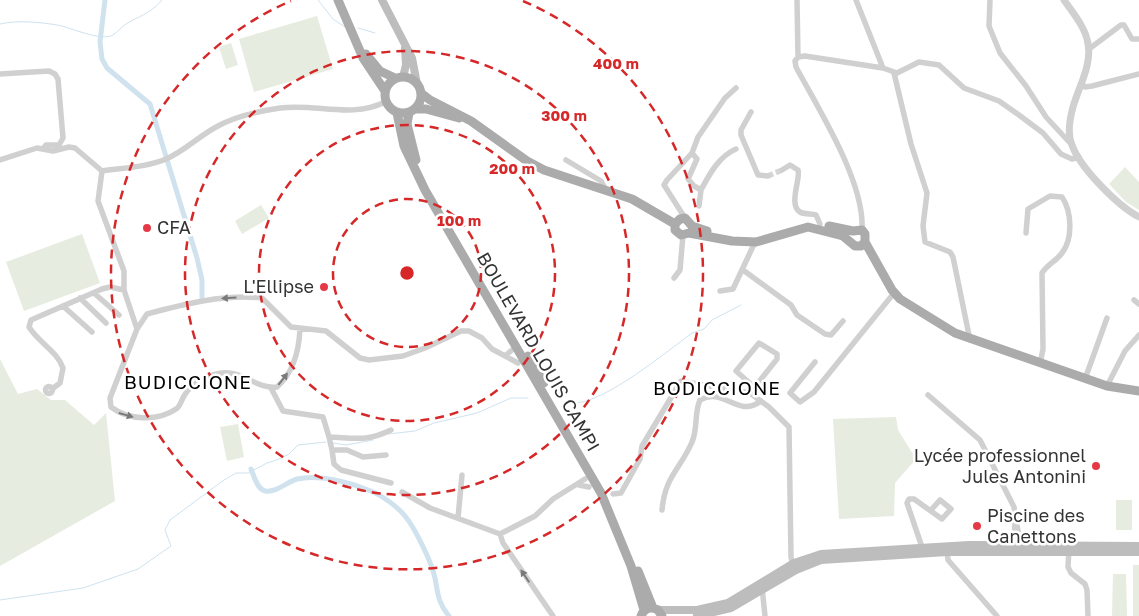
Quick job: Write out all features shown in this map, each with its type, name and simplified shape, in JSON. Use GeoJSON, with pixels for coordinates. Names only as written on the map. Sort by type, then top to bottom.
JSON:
{"type":"FeatureCollection","features":[{"type":"Feature","properties":{"kind":"main road"},"geometry":{"type":"LineString","coordinates":[[338,0],[363,58],[384,91],[386,102],[397,113],[426,109],[470,121]]}},
{"type":"Feature","properties":{"kind":"main road"},"geometry":{"type":"LineString","coordinates":[[382,0],[412,58],[417,84],[421,93],[430,100],[470,121],[527,161],[544,170],[632,199],[658,216],[675,224]]}},
{"type":"Feature","properties":{"kind":"main road"},"geometry":{"type":"LineString","coordinates":[[351,28],[366,54],[380,71],[417,84]]}},
{"type":"Feature","properties":{"kind":"main road"},"geometry":{"type":"LineString","coordinates":[[384,91],[388,83],[399,77],[406,64],[405,44]]}},
{"type":"Feature","properties":{"kind":"main road"},"geometry":{"type":"LineString","coordinates":[[412,111],[420,102],[421,93]]}},
{"type":"Feature","properties":{"kind":"main road","name":"BOULEVARD LOUIS CAMPI"},"geometry":{"type":"LineString","coordinates":[[412,111],[407,124],[415,158],[537,370],[585,458],[606,490],[652,612]]}},
{"type":"Feature","properties":{"kind":"main road","name":"BOULEVARD LOUIS CAMPI"},"geometry":{"type":"LineString","coordinates":[[397,113],[404,146],[422,183],[601,493],[652,612]]}},
{"type":"Feature","properties":{"kind":"main road"},"geometry":{"type":"LineString","coordinates":[[675,224],[680,219],[685,218],[688,231]]}},
{"type":"Feature","properties":{"kind":"main road"},"geometry":{"type":"LineString","coordinates":[[675,224],[676,232],[688,231],[756,240],[808,228],[855,234]]}},
{"type":"Feature","properties":{"kind":"main road"},"geometry":{"type":"LineString","coordinates":[[756,240],[797,224],[820,224],[866,237],[865,242],[894,293],[937,323],[970,340],[1085,379],[1120,389],[1139,389]]}},
{"type":"Feature","properties":{"kind":"main road"},"geometry":{"type":"LineString","coordinates":[[855,234],[855,246],[861,246],[865,242]]}},
{"type":"Feature","properties":{"kind":"main road"},"geometry":{"type":"LineString","coordinates":[[1069,549],[1139,546]]}},
{"type":"Feature","properties":{"kind":"main road"},"geometry":{"type":"LineString","coordinates":[[652,612],[712,608],[728,603],[794,567],[821,560],[923,551],[1018,548],[1139,552]]}},
{"type":"Feature","properties":{"kind":"main road"},"geometry":{"type":"LineString","coordinates":[[923,551],[947,552],[1018,548]]}},
{"type":"Feature","properties":{"kind":"main road"},"geometry":{"type":"LineString","coordinates":[[697,616],[731,608],[762,586]]}},
{"type":"Feature","properties":{"kind":"street"},"geometry":{"type":"LineString","coordinates":[[797,0],[798,57],[795,61],[796,67],[827,126],[858,195],[863,214],[855,234]]}},
{"type":"Feature","properties":{"kind":"street"},"geometry":{"type":"LineString","coordinates":[[856,0],[883,68]]}},
{"type":"Feature","properties":{"kind":"street"},"geometry":{"type":"LineString","coordinates":[[990,0],[989,26],[1000,54],[1026,86],[1046,117],[1071,144],[1115,202],[1139,217]]}},
{"type":"Feature","properties":{"kind":"street"},"geometry":{"type":"LineString","coordinates":[[1064,0],[1084,32],[1089,49],[1087,66],[1072,109],[1071,144]]}},
{"type":"Feature","properties":{"kind":"street"},"geometry":{"type":"LineString","coordinates":[[1089,49],[1121,25],[1124,26],[1132,39],[1139,39]]}},
{"type":"Feature","properties":{"kind":"street"},"geometry":{"type":"LineString","coordinates":[[798,57],[805,56],[883,68],[894,73],[919,62],[939,65],[964,88],[999,101],[1019,115],[1042,133],[1061,154],[1072,159],[1079,157]]}},
{"type":"Feature","properties":{"kind":"street"},"geometry":{"type":"LineString","coordinates":[[0,74],[49,71],[55,74],[58,79],[63,138],[58,145],[46,145],[43,149]]}},
{"type":"Feature","properties":{"kind":"street"},"geometry":{"type":"LineString","coordinates":[[894,73],[911,144],[927,193],[924,238],[928,245],[950,252],[953,257],[957,266],[970,340]]}},
{"type":"Feature","properties":{"kind":"street"},"geometry":{"type":"LineString","coordinates":[[1081,82],[1085,87],[1139,74]]}},
{"type":"Feature","properties":{"kind":"street"},"geometry":{"type":"LineString","coordinates":[[685,218],[664,185],[692,154],[698,136],[725,98],[736,88]]}},
{"type":"Feature","properties":{"kind":"street"},"geometry":{"type":"LineString","coordinates":[[102,171],[166,159],[217,126],[240,117],[280,108],[304,106],[362,111],[386,102]]}},
{"type":"Feature","properties":{"kind":"street"},"geometry":{"type":"LineString","coordinates":[[751,112],[741,130],[741,135],[758,175],[768,176]]}},
{"type":"Feature","properties":{"kind":"street"},"geometry":{"type":"LineString","coordinates":[[0,160],[31,150],[43,149],[54,151],[69,147],[75,148],[102,171]]}},
{"type":"Feature","properties":{"kind":"street"},"geometry":{"type":"LineString","coordinates":[[699,206],[701,190],[710,173],[720,161],[736,149]]}},
{"type":"Feature","properties":{"kind":"street"},"geometry":{"type":"LineString","coordinates":[[692,154],[697,159],[688,179],[701,190]]}},
{"type":"Feature","properties":{"kind":"street"},"geometry":{"type":"LineString","coordinates":[[566,160],[601,181],[606,190]]}},
{"type":"Feature","properties":{"kind":"street"},"geometry":{"type":"LineString","coordinates":[[782,170],[790,165],[798,170],[799,177],[795,187],[797,209],[800,212],[816,214],[820,224]]}},
{"type":"Feature","properties":{"kind":"street"},"geometry":{"type":"LineString","coordinates":[[102,171],[98,201],[124,271],[124,290],[137,329]]}},
{"type":"Feature","properties":{"kind":"street"},"geometry":{"type":"LineString","coordinates":[[1026,233],[1028,209],[1050,196],[1062,197],[1068,207],[1069,237],[1061,255],[1042,273],[1042,349],[1040,364]]}},
{"type":"Feature","properties":{"kind":"street"},"geometry":{"type":"LineString","coordinates":[[674,278],[680,270],[688,231]]}},
{"type":"Feature","properties":{"kind":"street"},"geometry":{"type":"LineString","coordinates":[[720,291],[733,289],[756,240]]}},
{"type":"Feature","properties":{"kind":"street"},"geometry":{"type":"LineString","coordinates":[[743,270],[790,305],[797,316],[826,334],[831,334],[842,321]]}},
{"type":"Feature","properties":{"kind":"street"},"geometry":{"type":"LineString","coordinates":[[52,389],[60,383],[64,368],[55,353],[29,327],[31,320],[110,287],[124,290]]}},
{"type":"Feature","properties":{"kind":"street"},"geometry":{"type":"LineString","coordinates":[[94,293],[119,315]]}},
{"type":"Feature","properties":{"kind":"street"},"geometry":{"type":"LineString","coordinates":[[815,362],[790,393],[800,402],[814,392],[894,293]]}},
{"type":"Feature","properties":{"kind":"street"},"geometry":{"type":"LineString","coordinates":[[133,316],[203,301],[250,297],[262,298],[291,327],[326,331],[334,335],[353,355],[369,360],[388,359],[415,352],[460,331],[475,333],[492,349],[518,363]]}},
{"type":"Feature","properties":{"kind":"street"},"geometry":{"type":"LineString","coordinates":[[80,298],[106,323]]}},
{"type":"Feature","properties":{"kind":"street"},"geometry":{"type":"LineString","coordinates":[[63,306],[92,332]]}},
{"type":"Feature","properties":{"kind":"street"},"geometry":{"type":"LineString","coordinates":[[147,314],[137,329],[109,402],[110,407],[122,415],[147,417],[178,409],[189,388],[215,374],[235,373],[271,388],[283,411],[323,417],[334,464],[341,470],[391,483]]}},
{"type":"Feature","properties":{"kind":"street"},"geometry":{"type":"LineString","coordinates":[[1085,379],[1108,318]]}},
{"type":"Feature","properties":{"kind":"street"},"geometry":{"type":"LineString","coordinates":[[271,388],[281,383],[294,363],[299,350],[300,329]]}},
{"type":"Feature","properties":{"kind":"street"},"geometry":{"type":"LineString","coordinates":[[1107,386],[1124,351],[1139,335]]}},
{"type":"Feature","properties":{"kind":"street"},"geometry":{"type":"LineString","coordinates":[[750,393],[777,359],[777,354],[762,343],[759,343],[736,371],[754,386]]}},
{"type":"Feature","properties":{"kind":"street"},"geometry":{"type":"LineString","coordinates":[[505,356],[512,350]]}},
{"type":"Feature","properties":{"kind":"street"},"geometry":{"type":"LineString","coordinates":[[613,494],[621,493],[640,459],[642,446],[681,381],[750,393],[789,427],[794,567]]}},
{"type":"Feature","properties":{"kind":"street"},"geometry":{"type":"LineString","coordinates":[[928,395],[980,440],[1008,493],[1015,516],[1018,548]]}},
{"type":"Feature","properties":{"kind":"street"},"geometry":{"type":"LineString","coordinates":[[662,510],[668,481],[692,442],[697,406],[700,400],[709,396],[733,401],[743,408],[761,401]]}},
{"type":"Feature","properties":{"kind":"street"},"geometry":{"type":"LineString","coordinates":[[329,437],[361,440],[372,438],[391,430]]}},
{"type":"Feature","properties":{"kind":"street"},"geometry":{"type":"LineString","coordinates":[[332,450],[347,450],[363,457],[386,455]]}},
{"type":"Feature","properties":{"kind":"street"},"geometry":{"type":"LineString","coordinates":[[458,518],[462,475]]}},
{"type":"Feature","properties":{"kind":"street"},"geometry":{"type":"LineString","coordinates":[[402,492],[430,508],[500,534],[534,516],[552,499],[578,485],[585,479]]}},
{"type":"Feature","properties":{"kind":"street"},"geometry":{"type":"LineString","coordinates":[[578,485],[589,487]]}},
{"type":"Feature","properties":{"kind":"street"},"geometry":{"type":"LineString","coordinates":[[923,551],[907,503],[909,499],[914,499],[931,510]]}},
{"type":"Feature","properties":{"kind":"street"},"geometry":{"type":"LineString","coordinates":[[500,534],[503,544],[552,616]]}},
{"type":"Feature","properties":{"kind":"street"},"geometry":{"type":"LineString","coordinates":[[1069,549],[1068,566],[1071,573],[1085,584],[1087,590],[1088,616]]}},
{"type":"Feature","properties":{"kind":"street"},"geometry":{"type":"LineString","coordinates":[[947,552],[948,560],[997,616]]}},
{"type":"Feature","properties":{"kind":"street"},"geometry":{"type":"LineString","coordinates":[[762,586],[765,616]]}},
{"type":"Feature","properties":{"kind":"shaded area"},"geometry":{"type":"Polygon","coordinates":[[[317,16],[333,69],[254,92],[239,39],[317,16]]]}},
{"type":"Feature","properties":{"kind":"shaded area"},"geometry":{"type":"Polygon","coordinates":[[[231,43],[238,65],[226,69],[219,47],[231,43]]]}},
{"type":"Feature","properties":{"kind":"shaded area"},"geometry":{"type":"Polygon","coordinates":[[[1125,167],[1139,182],[1139,210],[1126,202],[1109,184],[1125,167]]]}},
{"type":"Feature","properties":{"kind":"shaded area"},"geometry":{"type":"Polygon","coordinates":[[[261,205],[269,218],[242,234],[235,221],[261,205]]]}},
{"type":"Feature","properties":{"kind":"shaded area"},"geometry":{"type":"Polygon","coordinates":[[[82,234],[100,283],[24,311],[6,262],[82,234]]]}},
{"type":"Feature","properties":{"kind":"shaded area"},"geometry":{"type":"Polygon","coordinates":[[[0,359],[18,394],[37,389],[51,400],[65,400],[94,425],[106,413],[115,501],[0,566],[0,359]]]}},
{"type":"Feature","properties":{"kind":"shaded area"},"geometry":{"type":"Polygon","coordinates":[[[896,417],[898,430],[916,459],[895,483],[894,516],[839,519],[833,419],[896,417]]]}},
{"type":"Feature","properties":{"kind":"shaded area"},"geometry":{"type":"Polygon","coordinates":[[[238,424],[244,457],[227,461],[220,427],[238,424]]]}},
{"type":"Feature","properties":{"kind":"shaded area"},"geometry":{"type":"Polygon","coordinates":[[[1116,500],[1132,500],[1132,530],[1116,530],[1116,500]]]}},
{"type":"Feature","properties":{"kind":"shaded area"},"geometry":{"type":"Polygon","coordinates":[[[1133,565],[1139,565],[1139,616],[1133,616],[1133,565]]]}},
{"type":"Feature","properties":{"kind":"shaded area"},"geometry":{"type":"Polygon","coordinates":[[[1113,574],[1126,574],[1127,616],[1112,616],[1113,574]]]}},
{"type":"Feature","properties":{"kind":"waterway"},"geometry":{"type":"LineString","coordinates":[[105,0],[100,42],[102,59],[107,68],[150,104],[197,258],[202,280],[202,298]]}},
{"type":"Feature","properties":{"kind":"waterway"},"geometry":{"type":"LineString","coordinates":[[0,24],[21,22],[43,23],[108,37],[128,22],[144,15],[162,0]]}},
{"type":"Feature","properties":{"kind":"waterway"},"geometry":{"type":"LineString","coordinates":[[318,0],[333,19],[345,27]]}},
{"type":"Feature","properties":{"kind":"waterway"},"geometry":{"type":"LineString","coordinates":[[358,28],[375,33]]}},
{"type":"Feature","properties":{"kind":"waterway"},"geometry":{"type":"LineString","coordinates":[[575,403],[603,394],[619,385],[692,333],[704,329],[712,320],[741,305]]}},
{"type":"Feature","properties":{"kind":"waterway"},"geometry":{"type":"LineString","coordinates":[[388,434],[415,431],[434,423],[477,413],[511,398],[528,398]]}},
{"type":"Feature","properties":{"kind":"waterway"},"geometry":{"type":"LineString","coordinates":[[333,443],[346,445],[373,440]]}},
{"type":"Feature","properties":{"kind":"waterway"},"geometry":{"type":"LineString","coordinates":[[0,600],[83,588],[138,569],[171,546],[165,530],[170,520],[224,480],[236,473],[248,473],[279,459],[289,454],[298,445],[326,442]]}},
{"type":"Feature","properties":{"kind":"waterway"},"geometry":{"type":"LineString","coordinates":[[251,469],[258,485],[265,491],[277,489],[297,479],[324,478],[373,492],[398,508],[409,521],[427,555],[438,594],[449,616]]}},
{"type":"Feature","properties":{"kind":"tunnel"},"geometry":{"type":"LineString","coordinates":[[768,176],[782,170]]}},
{"type":"Feature","properties":{"kind":"place","name":"CFA"},"geometry":{"type":"Point","coordinates":[147,228]}},
{"type":"Feature","properties":{"kind":"place","name":"L'Ellipse"},"geometry":{"type":"Point","coordinates":[324,287]}},
{"type":"Feature","properties":{"kind":"place","name":"Lycée professionnel Jules Antonini"},"geometry":{"type":"Point","coordinates":[1096,466]}},
{"type":"Feature","properties":{"kind":"place","name":"Piscine des Canettons"},"geometry":{"type":"Point","coordinates":[977,526]}},
{"type":"Feature","properties":{"kind":"district","name":"BUDICCIONE"},"geometry":{"type":"Point","coordinates":[188,382]}},
{"type":"Feature","properties":{"kind":"district","name":"BODICCIONE"},"geometry":{"type":"Point","coordinates":[717,388]}}]}
